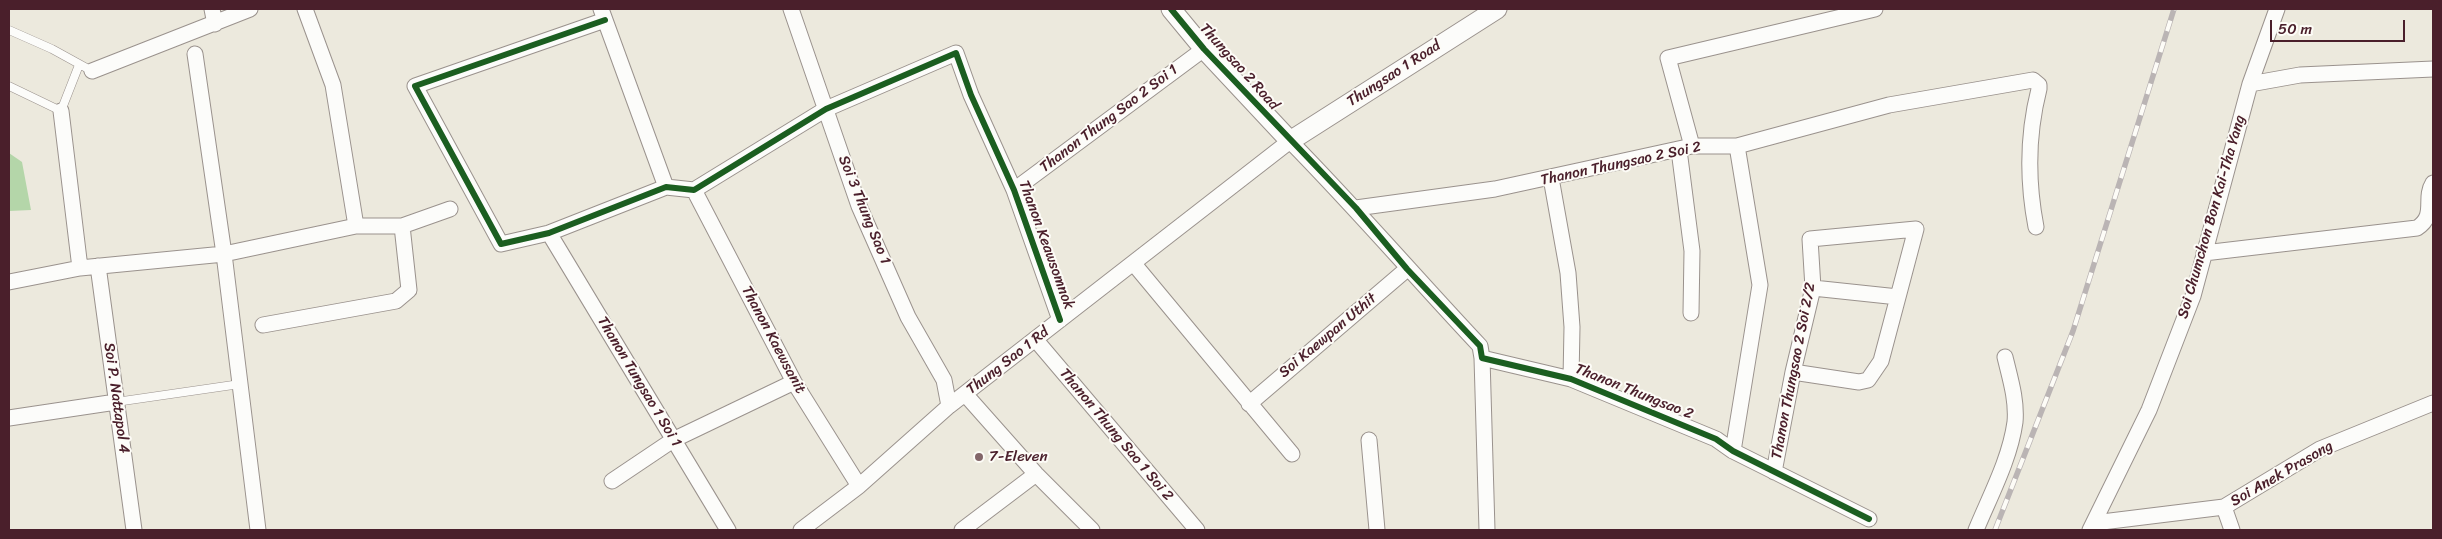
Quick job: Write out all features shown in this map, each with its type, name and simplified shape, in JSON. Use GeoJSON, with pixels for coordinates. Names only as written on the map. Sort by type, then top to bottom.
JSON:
{"type":"FeatureCollection","features":[{"type":"Feature","properties":{"kind":"street"},"geometry":{"type":"LineString","coordinates":[[212,9],[215,24]]}},
{"type":"Feature","properties":{"kind":"street"},"geometry":{"type":"LineString","coordinates":[[86,68],[215,24],[250,9]]}},
{"type":"Feature","properties":{"kind":"street"},"geometry":{"type":"LineString","coordinates":[[305,9],[333,85],[356,226]]}},
{"type":"Feature","properties":{"kind":"street","name":"Soi 3 Thung Sao 1"},"geometry":{"type":"LineString","coordinates":[[791,9],[859,206],[908,317],[944,380],[950,406]]}},
{"type":"Feature","properties":{"kind":"street","name":"Thungsao 2 Road"},"geometry":{"type":"LineString","coordinates":[[1171,9],[1204,49],[1290,141]]}},
{"type":"Feature","properties":{"kind":"street","name":"Thungsao 1 Road"},"geometry":{"type":"LineString","coordinates":[[1290,141],[1497,9]]}},
{"type":"Feature","properties":{"kind":"street"},"geometry":{"type":"LineString","coordinates":[[1691,313],[1692,250],[1686,148],[1668,58],[1876,9]]}},
{"type":"Feature","properties":{"kind":"street","name":"Soi Chumchon Bon Kai-Tha Yang"},"geometry":{"type":"LineString","coordinates":[[2092,527],[2150,410],[2193,296],[2250,84],[2277,9]]}},
{"type":"Feature","properties":{"kind":"street"},"geometry":{"type":"LineString","coordinates":[[666,187],[603,14],[415,86],[501,244],[549,233],[666,187],[694,190],[826,109]]}},
{"type":"Feature","properties":{"kind":"street","name":"Thanon Thung Sao 2 Soi 1"},"geometry":{"type":"LineString","coordinates":[[1014,190],[1204,49]]}},
{"type":"Feature","properties":{"kind":"street","name":"Thanon Keawsomnok"},"geometry":{"type":"LineString","coordinates":[[826,109],[956,53],[971,95],[1014,190],[1060,320]]}},
{"type":"Feature","properties":{"kind":"street"},"geometry":{"type":"LineString","coordinates":[[194,54],[224,254],[258,530]]}},
{"type":"Feature","properties":{"kind":"street"},"geometry":{"type":"LineString","coordinates":[[2250,84],[2300,75],[2433,69]]}},
{"type":"Feature","properties":{"kind":"street","name":"Thanon Thungsao 2 Soi 2"},"geometry":{"type":"LineString","coordinates":[[1356,208],[1496,189],[1686,148],[1737,146],[1889,105],[2030,80],[2039,85],[2029,135],[2029,192],[2036,227]]}},
{"type":"Feature","properties":{"kind":"street"},"geometry":{"type":"LineString","coordinates":[[61,111],[80,268]]}},
{"type":"Feature","properties":{"kind":"street"},"geometry":{"type":"LineString","coordinates":[[1290,141],[1356,208],[1407,269],[1480,346],[1482,358],[1487,530]]}},
{"type":"Feature","properties":{"kind":"street","name":"Thung Sao 1 Rd"},"geometry":{"type":"LineString","coordinates":[[801,530],[859,486],[965,394],[1290,141]]}},
{"type":"Feature","properties":{"kind":"street"},"geometry":{"type":"LineString","coordinates":[[1733,451],[1760,286],[1737,146]]}},
{"type":"Feature","properties":{"kind":"street"},"geometry":{"type":"LineString","coordinates":[[1551,178],[1568,272],[1572,327],[1571,379]]}},
{"type":"Feature","properties":{"kind":"street"},"geometry":{"type":"LineString","coordinates":[[2204,253],[2417,228],[2426,222],[2433,183]]}},
{"type":"Feature","properties":{"kind":"street","name":"Thanon Kaewsanit"},"geometry":{"type":"LineString","coordinates":[[694,190],[794,382],[859,486]]}},
{"type":"Feature","properties":{"kind":"street"},"geometry":{"type":"LineString","coordinates":[[9,282],[80,268],[224,254],[356,226],[402,226],[450,209]]}},
{"type":"Feature","properties":{"kind":"street"},"geometry":{"type":"LineString","coordinates":[[263,325],[396,300],[409,290],[402,226]]}},
{"type":"Feature","properties":{"kind":"street","name":"Thanon Thungsao 2 Soi 2/2"},"geometry":{"type":"LineString","coordinates":[[1774,472],[1793,372],[1813,288],[1810,239],[1916,229],[1898,297]]}},
{"type":"Feature","properties":{"kind":"street","name":"Thanon Tungsao 1 Soi 1"},"geometry":{"type":"LineString","coordinates":[[549,233],[728,530]]}},
{"type":"Feature","properties":{"kind":"street"},"geometry":{"type":"LineString","coordinates":[[1134,264],[1292,454]]}},
{"type":"Feature","properties":{"kind":"street","name":"Soi P. Nattapol 4"},"geometry":{"type":"LineString","coordinates":[[98,266],[134,530]]}},
{"type":"Feature","properties":{"kind":"street","name":"Soi Kaewpan Uthit"},"geometry":{"type":"LineString","coordinates":[[1249,404],[1407,269]]}},
{"type":"Feature","properties":{"kind":"street"},"geometry":{"type":"LineString","coordinates":[[1793,372],[1859,382],[1868,380],[1881,361],[1898,297],[1813,288]]}},
{"type":"Feature","properties":{"kind":"street","name":"Thanon Thung Sao 1 Soi 2"},"geometry":{"type":"LineString","coordinates":[[1035,339],[1197,530]]}},
{"type":"Feature","properties":{"kind":"street"},"geometry":{"type":"LineString","coordinates":[[1976,530],[2010,446],[2015,421],[2013,394],[2006,357]]}},
{"type":"Feature","properties":{"kind":"street","name":"Thanon Thungsao 2"},"geometry":{"type":"LineString","coordinates":[[1482,358],[1571,379],[1716,439],[1733,451],[1774,472],[1869,527]]}},
{"type":"Feature","properties":{"kind":"street"},"geometry":{"type":"LineString","coordinates":[[612,481],[674,440],[794,382]]}},
{"type":"Feature","properties":{"kind":"street"},"geometry":{"type":"LineString","coordinates":[[965,394],[1036,474],[1092,530]]}},
{"type":"Feature","properties":{"kind":"street"},"geometry":{"type":"LineString","coordinates":[[9,418],[116,402]]}},
{"type":"Feature","properties":{"kind":"street","name":"Soi Anek Prasong"},"geometry":{"type":"LineString","coordinates":[[2092,527],[2224,507],[2320,450],[2433,403]]}},
{"type":"Feature","properties":{"kind":"street"},"geometry":{"type":"LineString","coordinates":[[1369,440],[1377,530]]}},
{"type":"Feature","properties":{"kind":"street"},"geometry":{"type":"LineString","coordinates":[[962,530],[1036,474]]}},
{"type":"Feature","properties":{"kind":"street"},"geometry":{"type":"LineString","coordinates":[[2224,507],[2232,530]]}},
{"type":"Feature","properties":{"kind":"lane"},"geometry":{"type":"LineString","coordinates":[[9,30],[52,49],[86,68],[61,111],[9,86]]}},
{"type":"Feature","properties":{"kind":"lane"},"geometry":{"type":"LineString","coordinates":[[116,402],[240,384]]}},
{"type":"Feature","properties":{"kind":"green space"},"geometry":{"type":"Polygon","coordinates":[[[9,153],[22,162],[31,210],[9,211],[9,153]]]}},
{"type":"Feature","properties":{"kind":"railway"},"geometry":{"type":"LineString","coordinates":[[1995,530],[2073,331],[2174,9]]}},
{"type":"Feature","properties":{"kind":"cycle path"},"geometry":{"type":"LineString","coordinates":[[1171,9],[1204,49],[1356,208],[1407,269],[1480,346],[1482,358],[1571,379],[1716,439],[1733,451],[1869,519]]}},
{"type":"Feature","properties":{"kind":"cycle path"},"geometry":{"type":"LineString","coordinates":[[605,20],[415,86],[501,244],[549,233],[666,187],[694,190],[826,109],[956,53],[971,95],[1014,190],[1060,320]]}},
{"type":"Feature","properties":{"kind":"place","name":"7-Eleven"},"geometry":{"type":"Point","coordinates":[979,457]}}]}
